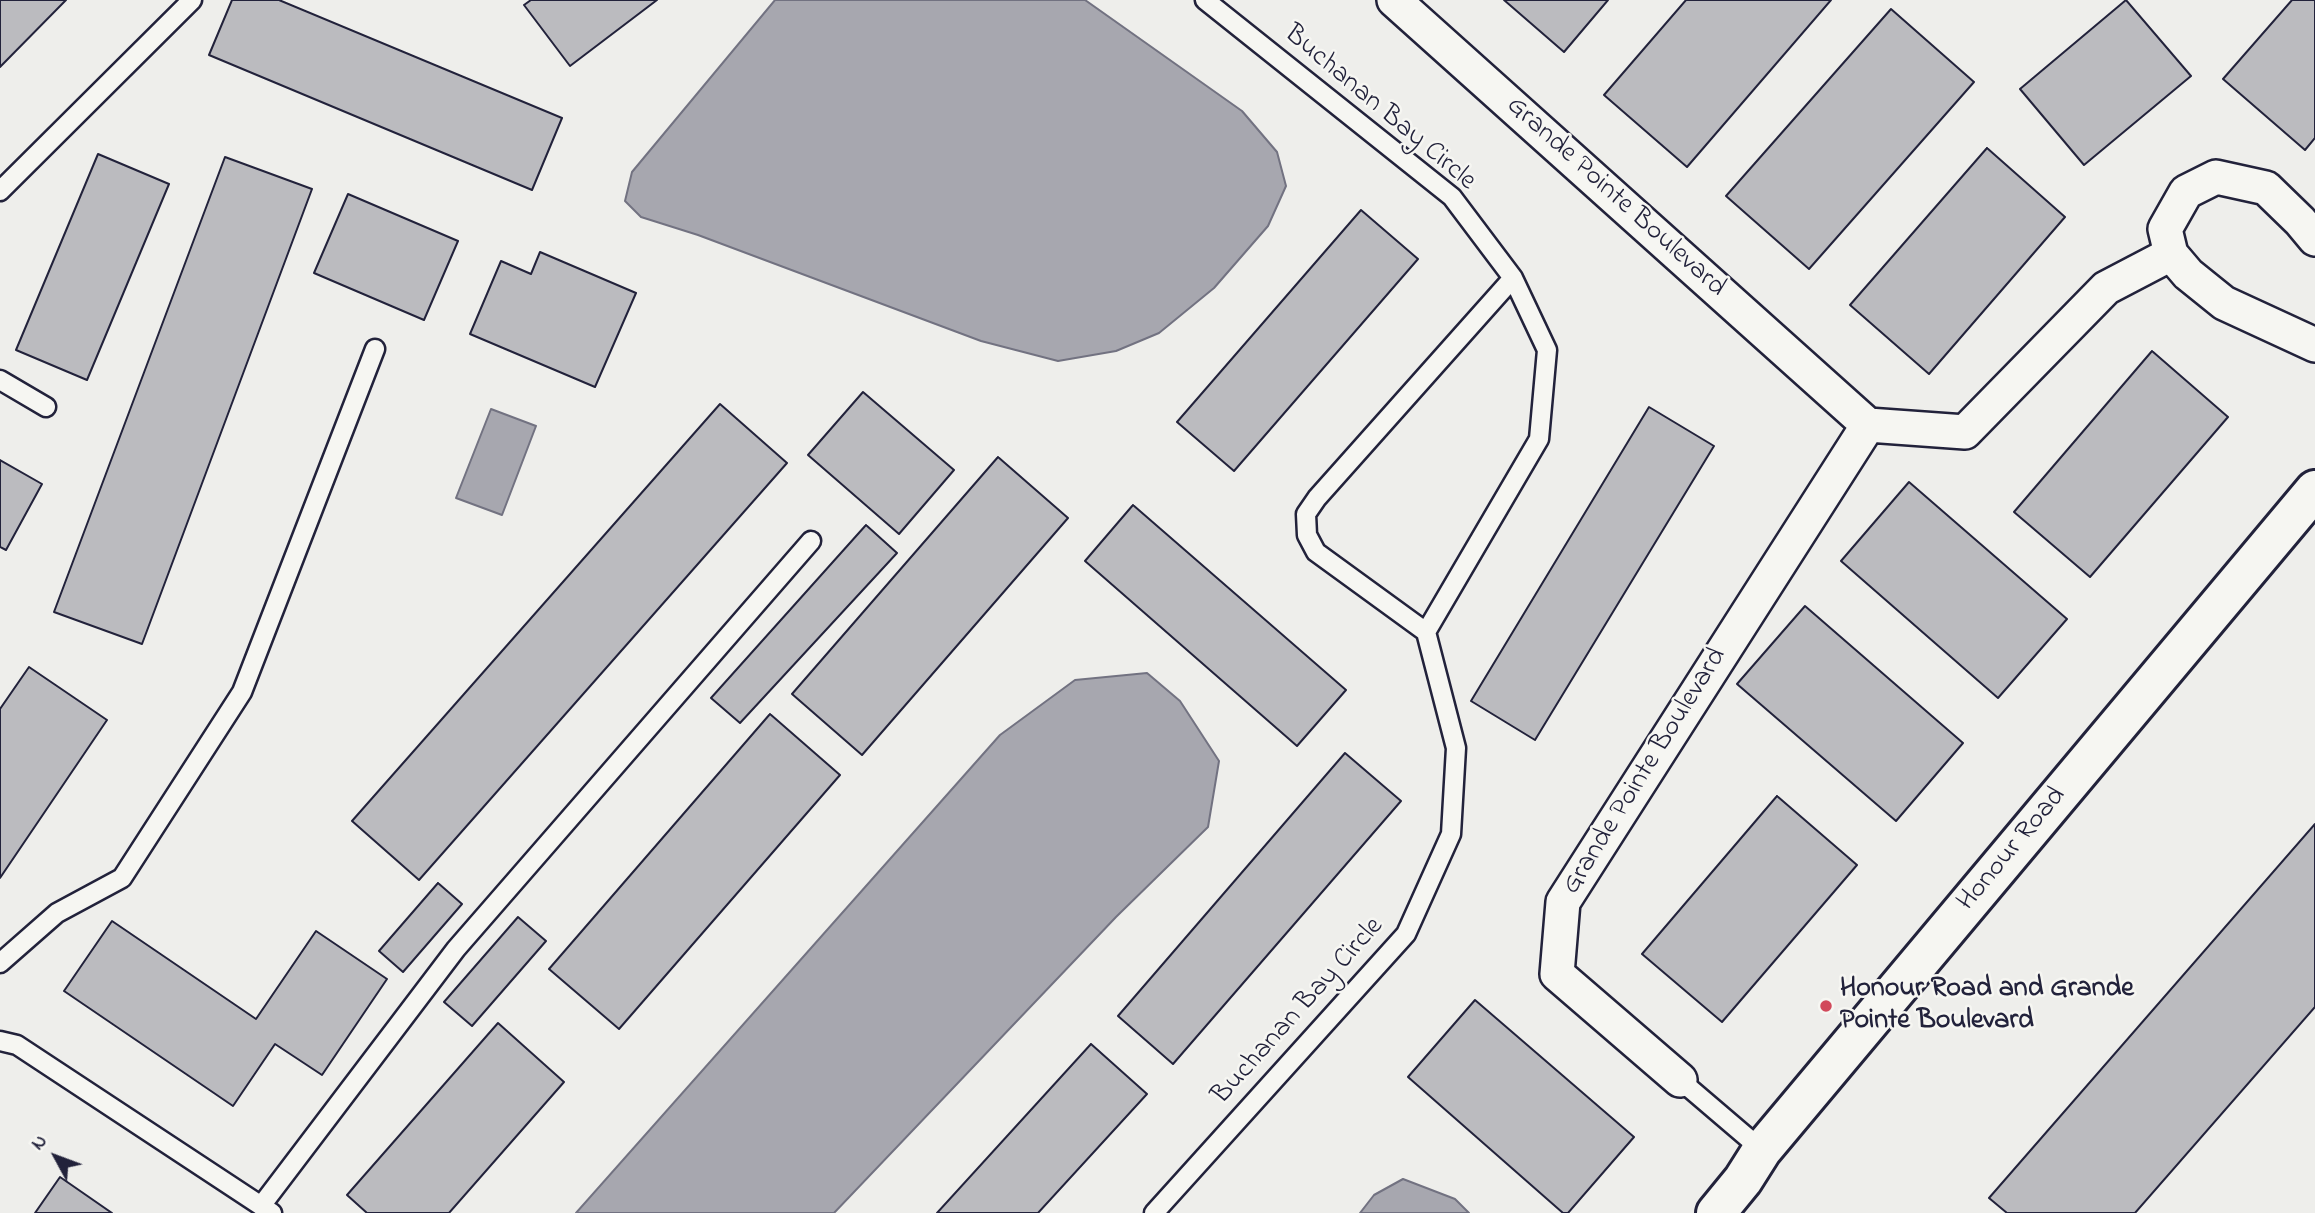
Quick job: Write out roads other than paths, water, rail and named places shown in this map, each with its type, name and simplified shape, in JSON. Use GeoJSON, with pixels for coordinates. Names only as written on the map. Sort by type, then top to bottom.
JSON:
{"type":"FeatureCollection","features":[{"type":"Feature","properties":{"kind":"street","name":"Grande Pointe Boulevard"},"geometry":{"type":"LineString","coordinates":[[1394,0],[1868,425],[1563,902],[1557,974],[1680,1080]]}},
{"type":"Feature","properties":{"kind":"street"},"geometry":{"type":"LineString","coordinates":[[2315,238],[2266,188],[2216,177],[2186,192],[2165,229],[2171,254],[2188,274],[2224,303],[2315,345]]}},
{"type":"Feature","properties":{"kind":"street"},"geometry":{"type":"LineString","coordinates":[[1868,425],[1965,432],[2106,288],[2171,254]]}},
{"type":"Feature","properties":{"kind":"street","name":"Honour Road"},"geometry":{"type":"LineString","coordinates":[[1716,1213],[1744,1180],[1762,1150],[2315,489]]}},
{"type":"Feature","properties":{"kind":"lane"},"geometry":{"type":"LineString","coordinates":[[0,191],[192,0]]}},
{"type":"Feature","properties":{"kind":"lane","name":"Buchanan Bay Circle"},"geometry":{"type":"LineString","coordinates":[[1154,1213],[1406,933],[1451,834],[1456,748],[1426,632],[1539,439],[1547,350],[1513,278],[1452,197],[1205,0]]}},
{"type":"Feature","properties":{"kind":"lane"},"geometry":{"type":"LineString","coordinates":[[1426,632],[1316,552],[1307,535],[1306,514],[1317,498],[1513,278]]}},
{"type":"Feature","properties":{"kind":"lane"},"geometry":{"type":"LineString","coordinates":[[0,963],[57,913],[122,878],[242,692],[375,349]]}},
{"type":"Feature","properties":{"kind":"lane"},"geometry":{"type":"LineString","coordinates":[[0,380],[46,407]]}},
{"type":"Feature","properties":{"kind":"lane"},"geometry":{"type":"LineString","coordinates":[[0,1041],[17,1045],[267,1209],[456,949],[811,541]]}},
{"type":"Feature","properties":{"kind":"lane","name":"Grande Pointe Boulevard"},"geometry":{"type":"LineString","coordinates":[[1680,1080],[1762,1150]]}},
{"type":"Feature","properties":{"kind":"place","name":"Honour Road and Grande Pointe Boulevard"},"geometry":{"type":"Point","coordinates":[1826,1006]}}]}
